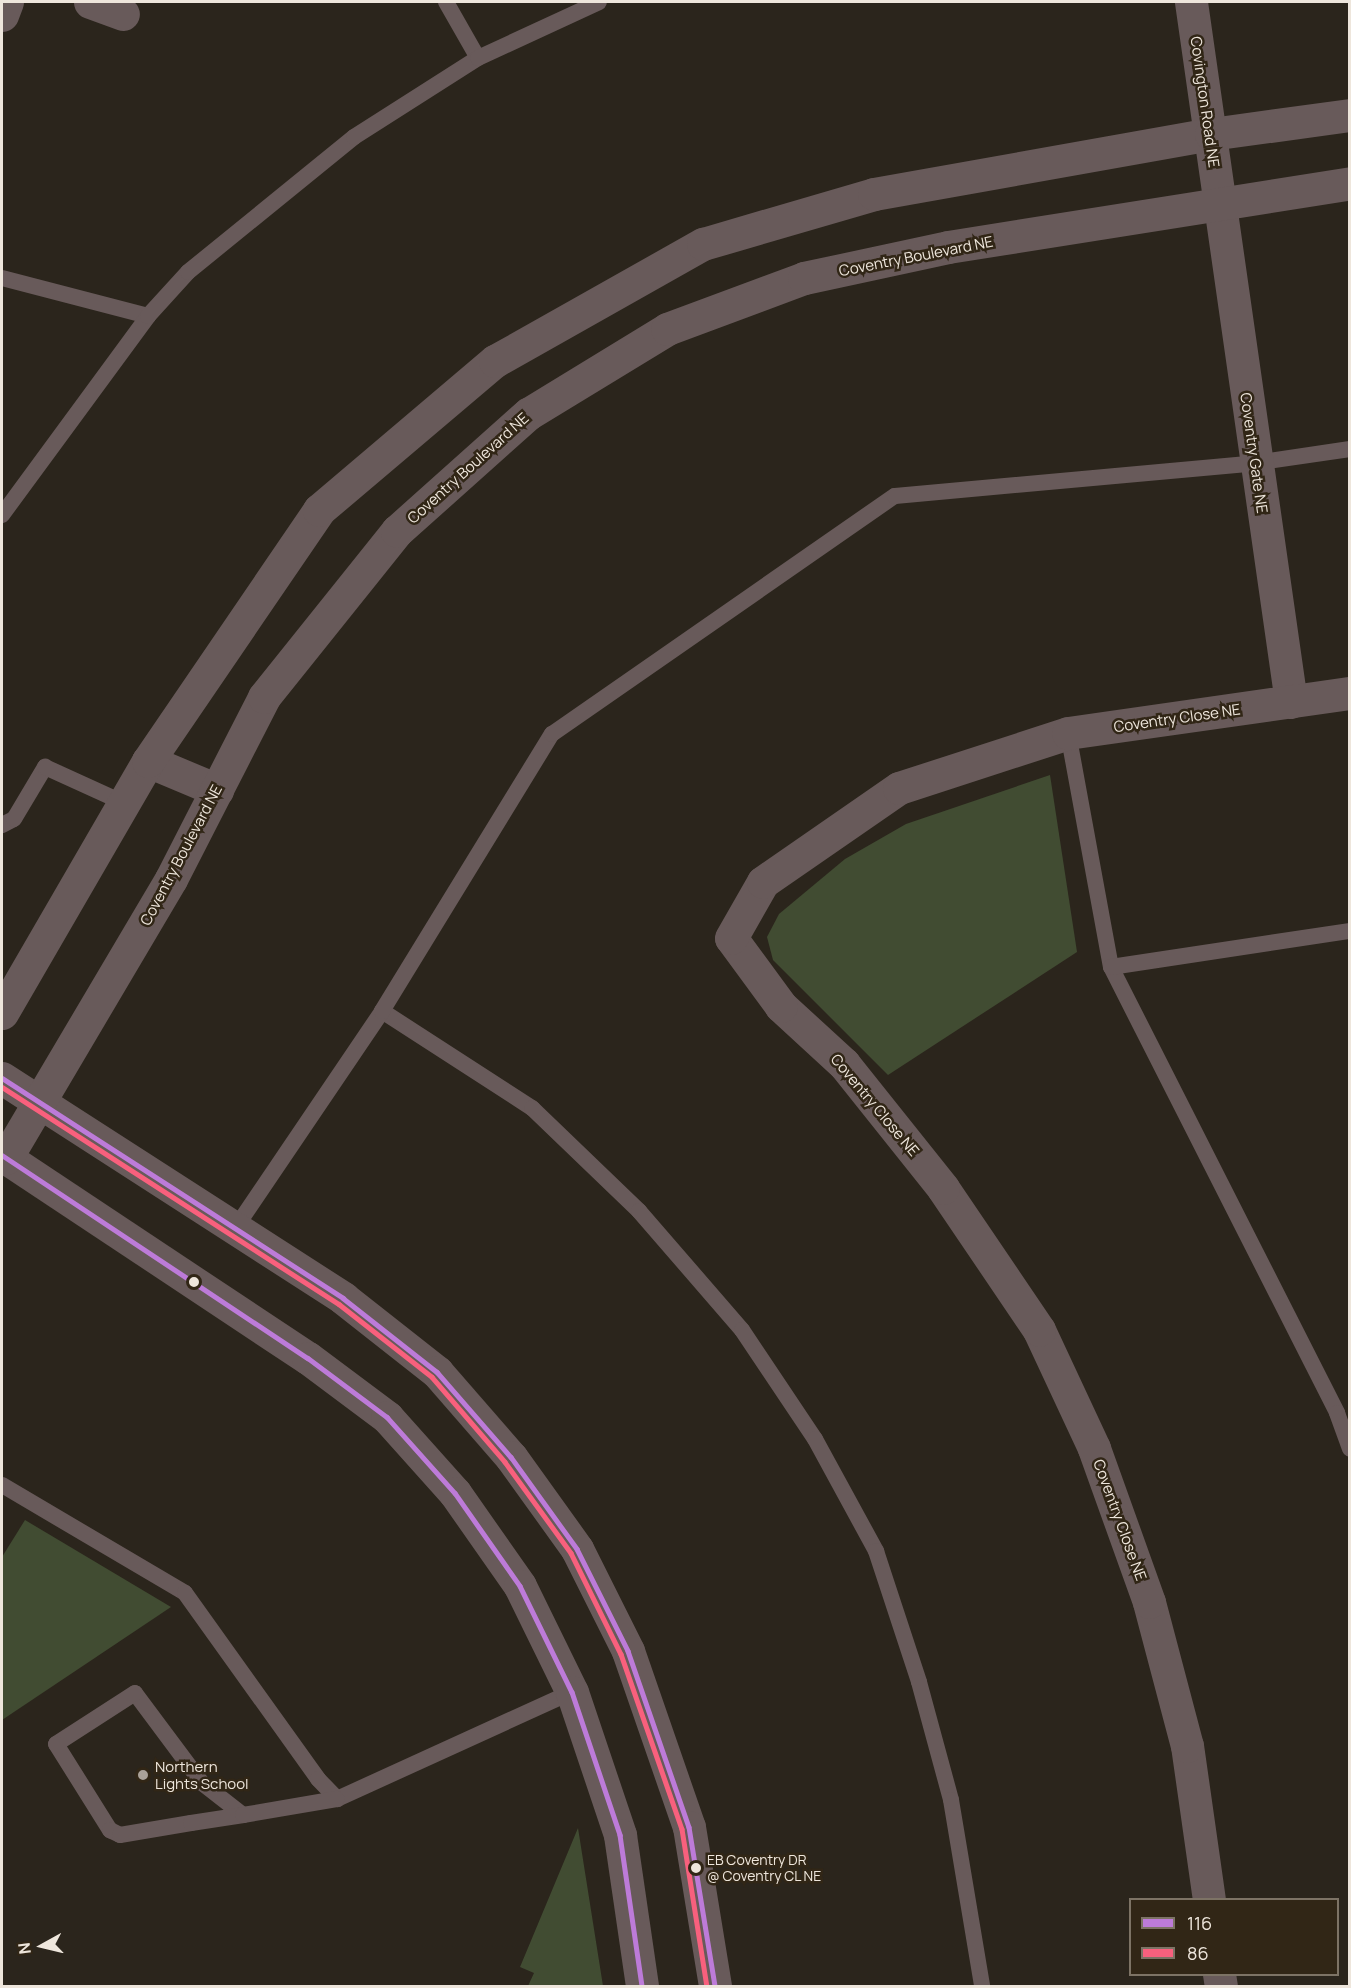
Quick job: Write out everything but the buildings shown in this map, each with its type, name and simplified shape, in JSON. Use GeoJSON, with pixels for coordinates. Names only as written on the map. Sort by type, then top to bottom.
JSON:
{"type":"FeatureCollection","features":[{"type":"Feature","properties":{"kind":"street"},"geometry":{"type":"LineString","coordinates":[[2,15],[7,2]]}},
{"type":"Feature","properties":{"kind":"street"},"geometry":{"type":"LineString","coordinates":[[90,2],[123,14]]}},
{"type":"Feature","properties":{"kind":"street","name":"Covington Road NE"},"geometry":{"type":"LineString","coordinates":[[1191,2],[1211,134],[1218,203]]}},
{"type":"Feature","properties":{"kind":"street"},"geometry":{"type":"LineString","coordinates":[[2,1013],[148,760],[319,510],[495,361],[703,244],[874,194],[1211,134],[1350,115]]}},
{"type":"Feature","properties":{"kind":"street","name":"Coventry Boulevard NE"},"geometry":{"type":"LineString","coordinates":[[4,1157],[40,1101],[171,879],[264,697],[397,531],[528,414],[667,329],[804,278],[948,247],[1350,183]]}},
{"type":"Feature","properties":{"kind":"street","name":"Coventry Gate NE"},"geometry":{"type":"LineString","coordinates":[[1218,203],[1291,702]]}},
{"type":"Feature","properties":{"kind":"street","name":"Coventry Close NE"},"geometry":{"type":"LineString","coordinates":[[1209,1898],[1187,1746],[1149,1602],[1094,1448],[1039,1330],[943,1188],[844,1064],[781,1006],[731,939],[763,882],[899,788],[1068,733],[1350,693]]}},
{"type":"Feature","properties":{"kind":"street"},"geometry":{"type":"LineString","coordinates":[[148,760],[217,790]]}},
{"type":"Feature","properties":{"kind":"street"},"geometry":{"type":"LineString","coordinates":[[2,1078],[234,1230],[343,1298],[437,1372],[511,1457],[577,1549],[628,1651],[689,1827],[715,1986]]}},
{"type":"Feature","properties":{"kind":"street"},"geometry":{"type":"LineString","coordinates":[[4,1157],[308,1358],[387,1418],[455,1493],[520,1586],[572,1692],[620,1835],[642,1986]]}},
{"type":"Feature","properties":{"kind":"lane"},"geometry":{"type":"LineString","coordinates":[[446,2],[478,58]]}},
{"type":"Feature","properties":{"kind":"lane"},"geometry":{"type":"LineString","coordinates":[[2,515],[148,315],[188,272],[354,137],[478,58],[599,2]]}},
{"type":"Feature","properties":{"kind":"lane"},"geometry":{"type":"LineString","coordinates":[[2,278],[148,315]]}},
{"type":"Feature","properties":{"kind":"lane"},"geometry":{"type":"LineString","coordinates":[[234,1230],[382,1011],[552,734],[895,496],[1255,463],[1350,449]]}},
{"type":"Feature","properties":{"kind":"lane"},"geometry":{"type":"LineString","coordinates":[[1068,733],[1111,967],[1343,1412],[1350,1449]]}},
{"type":"Feature","properties":{"kind":"lane"},"geometry":{"type":"LineString","coordinates":[[2,825],[14,819],[45,767],[124,803]]}},
{"type":"Feature","properties":{"kind":"lane"},"geometry":{"type":"LineString","coordinates":[[1111,967],[1350,931]]}},
{"type":"Feature","properties":{"kind":"lane"},"geometry":{"type":"LineString","coordinates":[[382,1011],[532,1108],[639,1211],[742,1330],[816,1439],[876,1551],[919,1682],[951,1800],[982,1986]]}},
{"type":"Feature","properties":{"kind":"lane"},"geometry":{"type":"LineString","coordinates":[[2,1485],[185,1593],[318,1779],[337,1799]]}},
{"type":"Feature","properties":{"kind":"lane"},"geometry":{"type":"LineString","coordinates":[[191,1823],[209,1815],[215,1807],[202,1783],[135,1693],[56,1744],[110,1830],[120,1835],[337,1799],[572,1692]]}},
{"type":"Feature","properties":{"kind":"lane"},"geometry":{"type":"LineString","coordinates":[[202,1783],[243,1815]]}},
{"type":"Feature","properties":{"kind":"green space"},"geometry":{"type":"Polygon","coordinates":[[[1050,775],[1077,952],[888,1075],[773,960],[767,937],[779,914],[845,859],[906,824],[1050,775]]]}},
{"type":"Feature","properties":{"kind":"green space"},"geometry":{"type":"Polygon","coordinates":[[[25,1520],[171,1607],[2,1720],[2,1557],[25,1520]]]}},
{"type":"Feature","properties":{"kind":"green space"},"geometry":{"type":"Polygon","coordinates":[[[578,1828],[603,1986],[528,1986],[534,1973],[520,1967],[578,1828]]]}},
{"type":"Feature","properties":{"kind":"transit line","name":"116"},"geometry":{"type":"LineString","coordinates":[[2,1078],[343,1298],[437,1372],[511,1457],[577,1549],[628,1651],[689,1827],[715,1986]]}},
{"type":"Feature","properties":{"kind":"transit line","name":"86"},"geometry":{"type":"LineString","coordinates":[[2,1087],[339,1304],[432,1377],[505,1462],[571,1553],[621,1654],[682,1829],[707,1986]]}},
{"type":"Feature","properties":{"kind":"transit line","name":"116"},"geometry":{"type":"LineString","coordinates":[[2,1155],[308,1358],[387,1417],[455,1493],[520,1586],[572,1692],[620,1835],[642,1986]]}},
{"type":"Feature","properties":{"kind":"place","name":"Northern Lights School"},"geometry":{"type":"Point","coordinates":[143,1775]}},
{"type":"Feature","properties":{"kind":"place","name":"EB Coventry DR @ Coventry CL NE"},"geometry":{"type":"Point","coordinates":[696,1868]}}]}
